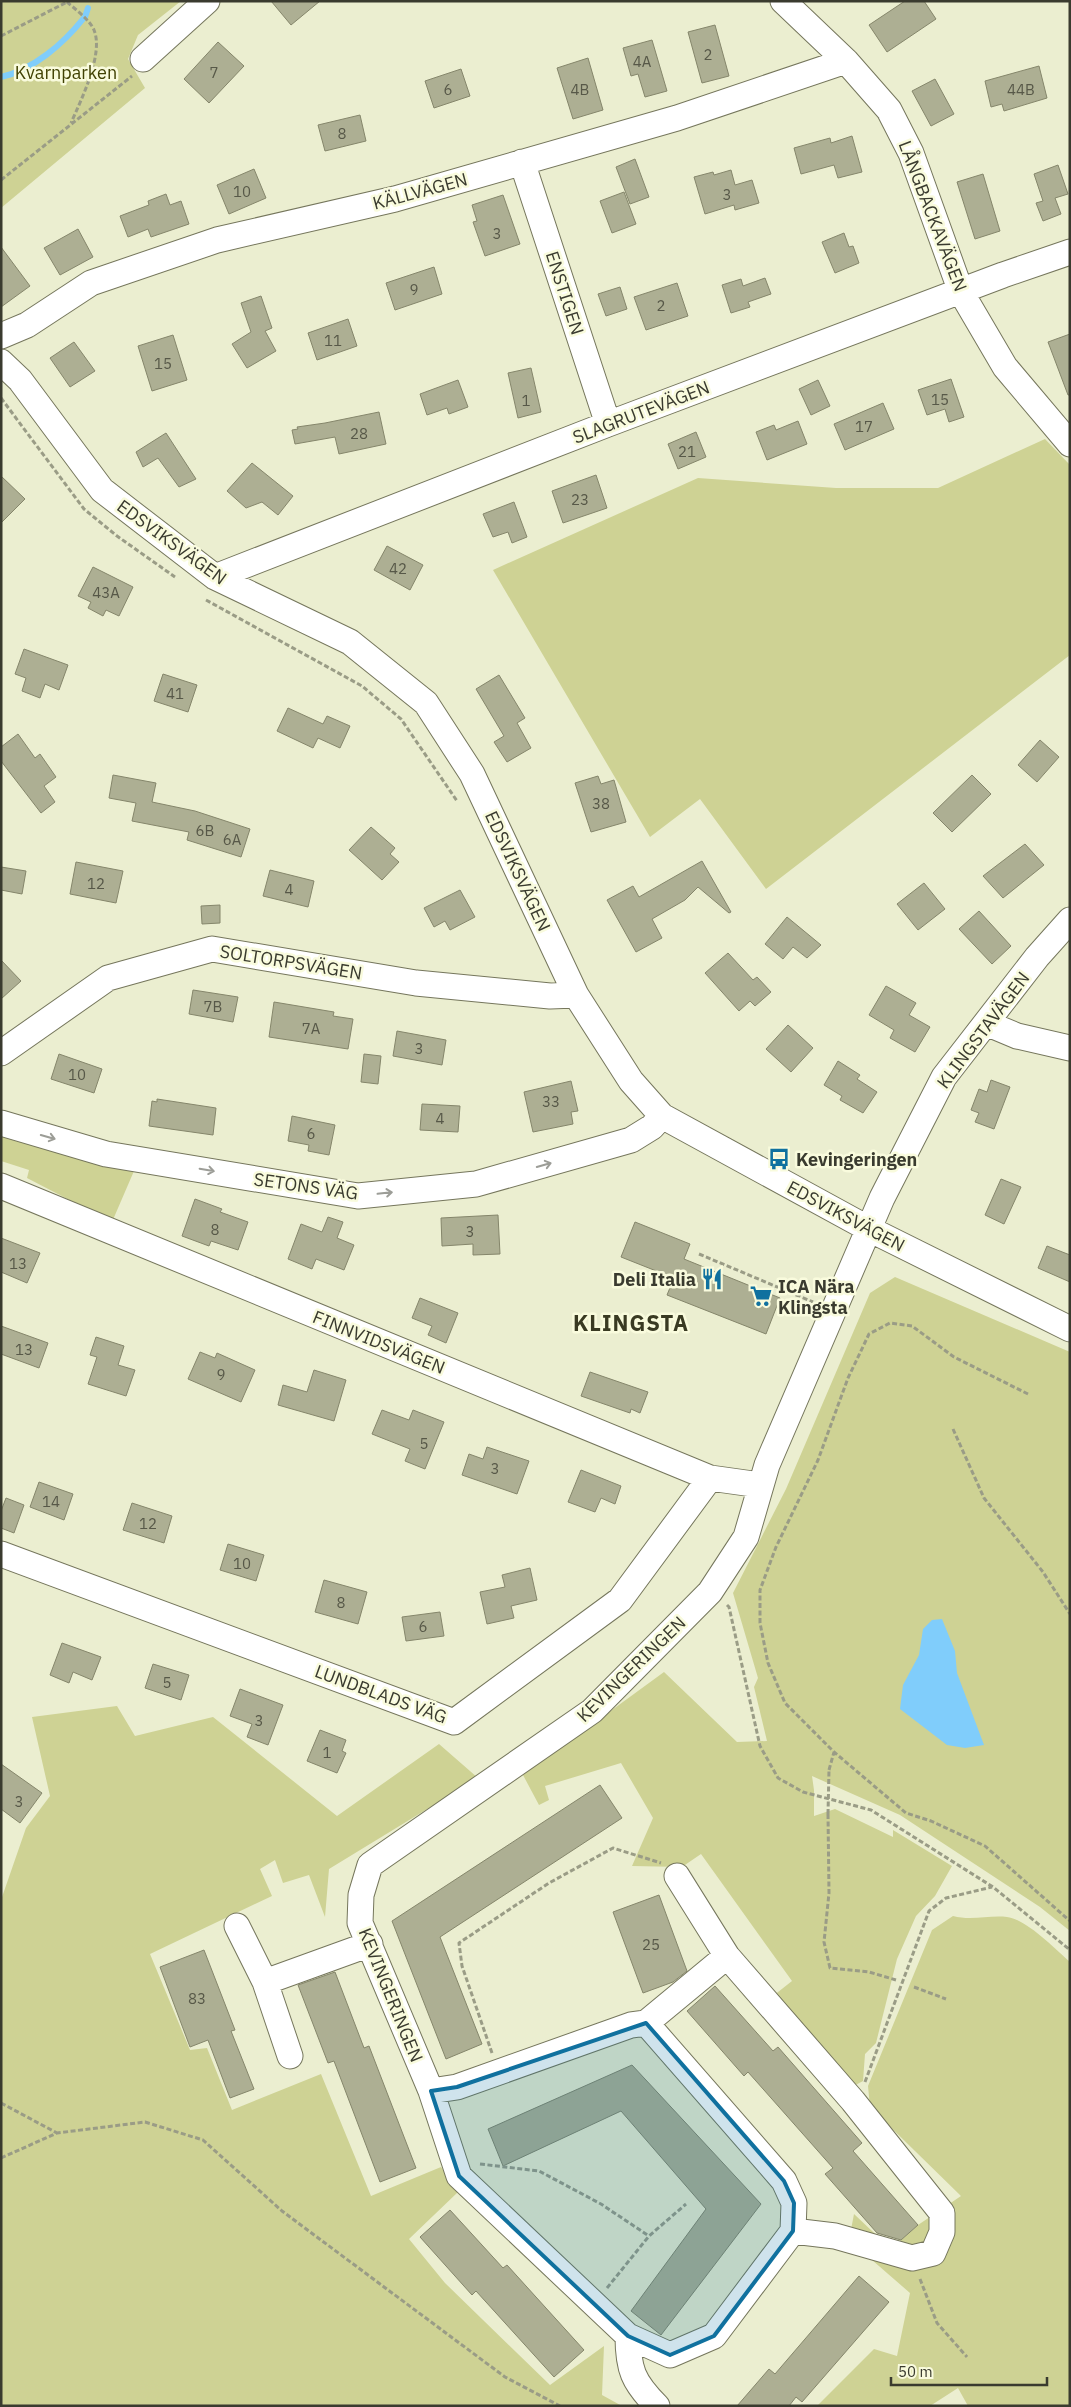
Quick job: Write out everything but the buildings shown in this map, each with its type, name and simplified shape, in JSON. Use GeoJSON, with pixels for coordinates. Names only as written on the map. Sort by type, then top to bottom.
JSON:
{"type":"FeatureCollection","features":[{"type":"Feature","properties":{"kind":"street"},"geometry":{"type":"LineString","coordinates":[[143,60],[207,1]]}},
{"type":"Feature","properties":{"kind":"street","name":"LÅNGBACKAVÄGEN"},"geometry":{"type":"LineString","coordinates":[[782,1],[846,61],[889,110],[911,153],[961,292],[1005,367],[1070,444]]}},
{"type":"Feature","properties":{"kind":"street","name":"KÄLLVÄGEN"},"geometry":{"type":"LineString","coordinates":[[1,336],[27,324],[91,283],[217,240],[395,199],[677,118],[846,61]]}},
{"type":"Feature","properties":{"kind":"street","name":"ENSTIGEN"},"geometry":{"type":"LineString","coordinates":[[522,162],[608,424]]}},
{"type":"Feature","properties":{"kind":"street","name":"SLAGRUTEVÄGEN"},"geometry":{"type":"LineString","coordinates":[[209,588],[608,424],[1003,275],[1070,252]]}},
{"type":"Feature","properties":{"kind":"street","name":"EDSVIKSVÄGEN"},"geometry":{"type":"LineString","coordinates":[[1,362],[20,380],[102,490],[209,588],[350,642],[426,703],[472,774],[576,995],[631,1081],[662,1116],[869,1229],[1070,1329]]}},
{"type":"Feature","properties":{"kind":"street","name":"KLINGSTAVÄGEN"},"geometry":{"type":"LineString","coordinates":[[869,1229],[944,1077],[1037,957],[1070,920]]}},
{"type":"Feature","properties":{"kind":"street","name":"SOLTORPSVÄGEN"},"geometry":{"type":"LineString","coordinates":[[1,1053],[108,978],[212,949],[416,983],[550,996],[576,995]]}},
{"type":"Feature","properties":{"kind":"street"},"geometry":{"type":"LineString","coordinates":[[986,1023],[1017,1036],[1070,1048]]}},
{"type":"Feature","properties":{"kind":"street","name":"SETONS VÄG"},"geometry":{"type":"LineString","coordinates":[[1,1123],[106,1154],[358,1196],[476,1184],[631,1140],[652,1127],[662,1116]]}},
{"type":"Feature","properties":{"kind":"street","name":"FINNVIDSVÄGEN"},"geometry":{"type":"LineString","coordinates":[[1,1186],[710,1478],[760,1486]]}},
{"type":"Feature","properties":{"kind":"street","name":"KEVINGERINGEN"},"geometry":{"type":"LineString","coordinates":[[793,2231],[714,2336],[670,2355],[628,2336],[459,2176],[431,2091],[360,1923],[361,1895],[370,1865],[592,1711],[710,1592],[746,1537],[760,1486],[869,1229]]}},
{"type":"Feature","properties":{"kind":"street","name":"LUNDBLADS VÄG"},"geometry":{"type":"LineString","coordinates":[[1,1554],[454,1722],[620,1600],[710,1478]]}},
{"type":"Feature","properties":{"kind":"street"},"geometry":{"type":"LineString","coordinates":[[646,2023],[784,2181],[794,2203],[793,2231],[835,2236],[912,2258],[933,2253],[942,2232],[942,2213],[853,2101],[727,1956],[677,1876]]}},
{"type":"Feature","properties":{"kind":"street"},"geometry":{"type":"LineString","coordinates":[[237,1926],[265,1982],[290,2056]]}},
{"type":"Feature","properties":{"kind":"street"},"geometry":{"type":"LineString","coordinates":[[265,1982],[370,1944]]}},
{"type":"Feature","properties":{"kind":"street"},"geometry":{"type":"LineString","coordinates":[[431,2091],[457,2087],[631,2025],[646,2023],[727,1956]]}},
{"type":"Feature","properties":{"kind":"street"},"geometry":{"type":"LineString","coordinates":[[628,2336],[628,2360],[640,2388],[657,2406]]}},
{"type":"Feature","properties":{"kind":"path"},"geometry":{"type":"LineString","coordinates":[[1,36],[68,1],[94,29],[97,48],[86,86],[71,125]]}},
{"type":"Feature","properties":{"kind":"path"},"geometry":{"type":"LineString","coordinates":[[1,180],[135,73],[143,60]]}},
{"type":"Feature","properties":{"kind":"path"},"geometry":{"type":"LineString","coordinates":[[1,398],[84,509],[117,536],[180,581]]}},
{"type":"Feature","properties":{"kind":"path"},"geometry":{"type":"LineString","coordinates":[[209,588],[362,686],[401,719],[460,804]]}},
{"type":"Feature","properties":{"kind":"path"},"geometry":{"type":"LineString","coordinates":[[699,1254],[834,1311]]}},
{"type":"Feature","properties":{"kind":"path"},"geometry":{"type":"LineString","coordinates":[[1028,1394],[954,1357],[912,1326],[890,1324],[869,1334],[848,1378],[818,1460],[776,1547],[760,1590],[760,1623],[768,1663],[785,1704],[834,1752],[906,1813],[932,1821],[985,1846],[1070,1921]]}},
{"type":"Feature","properties":{"kind":"path"},"geometry":{"type":"LineString","coordinates":[[953,1429],[984,1498],[1043,1572],[1070,1614]]}},
{"type":"Feature","properties":{"kind":"path"},"geometry":{"type":"LineString","coordinates":[[710,1592],[729,1607],[760,1746],[778,1778],[803,1792],[870,1810],[993,1887],[1070,1950]]}},
{"type":"Feature","properties":{"kind":"path"},"geometry":{"type":"LineString","coordinates":[[834,1752],[829,1770],[829,1893],[824,1942],[830,1968],[869,1972],[896,1980]]}},
{"type":"Feature","properties":{"kind":"path"},"geometry":{"type":"LineString","coordinates":[[499,2072],[462,1966],[459,1943],[549,1883],[613,1848],[659,1862],[677,1876]]}},
{"type":"Feature","properties":{"kind":"path"},"geometry":{"type":"LineString","coordinates":[[853,2101],[869,2076],[929,1911],[946,1898],[993,1887]]}},
{"type":"Feature","properties":{"kind":"path"},"geometry":{"type":"LineString","coordinates":[[914,1987],[946,1999]]}},
{"type":"Feature","properties":{"kind":"path"},"geometry":{"type":"LineString","coordinates":[[1,2103],[57,2133]]}},
{"type":"Feature","properties":{"kind":"path"},"geometry":{"type":"LineString","coordinates":[[1,2158],[57,2133],[145,2122],[203,2140],[282,2211],[505,2377],[560,2406]]}},
{"type":"Feature","properties":{"kind":"path"},"geometry":{"type":"LineString","coordinates":[[454,2162],[539,2171],[601,2204],[649,2236]]}},
{"type":"Feature","properties":{"kind":"path"},"geometry":{"type":"LineString","coordinates":[[594,2304],[649,2236],[686,2204]]}},
{"type":"Feature","properties":{"kind":"path"},"geometry":{"type":"LineString","coordinates":[[924,2290],[937,2323],[967,2357]]}},
{"type":"Feature","properties":{"kind":"highlighted area"},"geometry":{"type":"Polygon","coordinates":[[[646,2023],[784,2181],[794,2203],[793,2231],[714,2336],[670,2355],[628,2336],[459,2176],[431,2091],[457,2087],[646,2023]]]}},
{"type":"Feature","properties":{"kind":"green space","name":"Kvarnparken"},"geometry":{"type":"Polygon","coordinates":[[[1,1],[181,1],[138,35],[128,59],[145,88],[1,208],[1,1]]]}},
{"type":"Feature","properties":{"kind":"green space"},"geometry":{"type":"Polygon","coordinates":[[[1045,439],[1070,465],[1070,655],[766,889],[700,799],[650,837],[493,570],[698,478],[836,488],[938,488],[1045,439]]]}},
{"type":"Feature","properties":{"kind":"green space"},"geometry":{"type":"Polygon","coordinates":[[[1,1131],[137,1164],[112,1222],[27,1178],[29,1170],[1,1161],[1,1131]]]}},
{"type":"Feature","properties":{"kind":"green space"},"geometry":{"type":"Polygon","coordinates":[[[895,1277],[1070,1352],[1070,1931],[1040,1907],[900,1815],[812,1776],[814,1816],[835,1809],[893,1837],[893,1830],[952,1866],[935,1896],[916,1916],[897,1959],[876,2043],[865,2054],[863,2081],[850,2088],[773,1996],[792,1981],[701,1854],[682,1867],[632,1866],[653,1818],[621,1763],[545,1786],[549,1800],[539,1805],[523,1775],[664,1672],[737,1742],[767,1741],[754,1687],[758,1678],[733,1593],[786,1489],[870,1293],[895,1277]]]}},
{"type":"Feature","properties":{"kind":"green space"},"geometry":{"type":"Polygon","coordinates":[[[117,1706],[135,1736],[213,1717],[337,1816],[439,1744],[478,1778],[329,1869],[325,1917],[309,1875],[283,1883],[275,1860],[260,1869],[272,1896],[150,1954],[190,2050],[207,2048],[232,2110],[321,2074],[371,2196],[441,2167],[458,2192],[409,2239],[445,2283],[550,2385],[604,2346],[602,2395],[622,2406],[1,2406],[1,1900],[26,1828],[50,1796],[32,1717],[117,1706]]]}},
{"type":"Feature","properties":{"kind":"green space"},"geometry":{"type":"Polygon","coordinates":[[[953,1916],[966,1918],[1007,1917],[1015,1919],[1040,1935],[1070,1962],[1070,2406],[968,2406],[958,2388],[930,2406],[817,2406],[874,2349],[897,2356],[910,2293],[849,2240],[854,2214],[891,2249],[918,2225],[961,2196],[870,2107],[868,2086],[932,1930],[953,1916]]]}},
{"type":"Feature","properties":{"kind":"water"},"geometry":{"type":"Polygon","coordinates":[[[942,1619],[955,1651],[957,1673],[984,1745],[965,1748],[947,1745],[900,1709],[903,1685],[919,1655],[923,1629],[932,1620],[942,1619]]]}},
{"type":"Feature","properties":{"kind":"waterway"},"geometry":{"type":"LineString","coordinates":[[85,17],[88,8]]}},
{"type":"Feature","properties":{"kind":"waterway"},"geometry":{"type":"LineString","coordinates":[[1,77],[13,74],[46,55],[66,38],[83,19]]}},
{"type":"Feature","properties":{"kind":"place","name":"Kevingeringen"},"geometry":{"type":"Point","coordinates":[779,1159]}},
{"type":"Feature","properties":{"kind":"place","name":"Deli Italia"},"geometry":{"type":"Point","coordinates":[712,1279]}},
{"type":"Feature","properties":{"kind":"place","name":"ICA Nära Klingsta"},"geometry":{"type":"Point","coordinates":[761,1296]}},
{"type":"Feature","properties":{"kind":"district","name":"KLINGSTA"},"geometry":{"type":"Point","coordinates":[631,1322]}}]}
